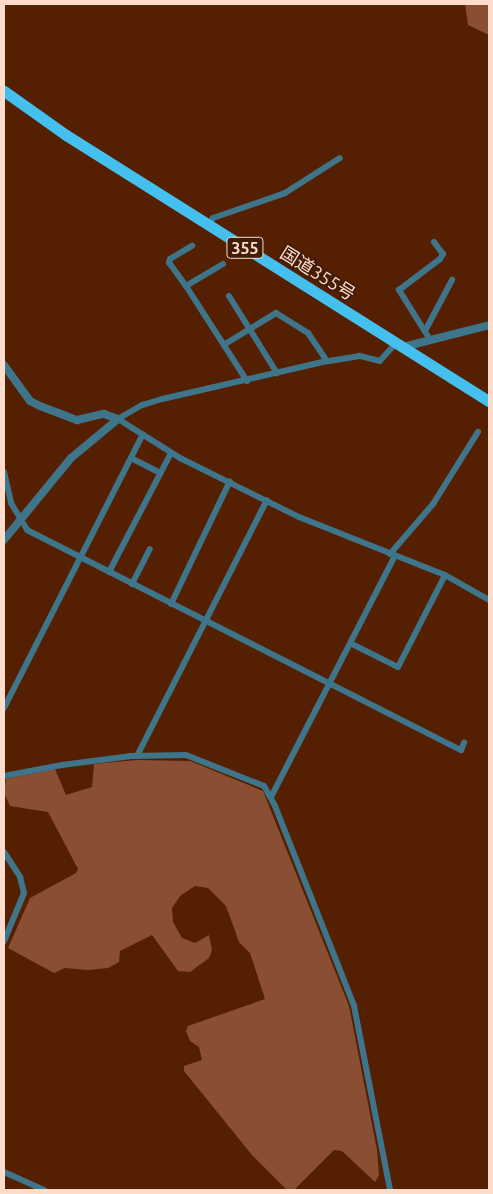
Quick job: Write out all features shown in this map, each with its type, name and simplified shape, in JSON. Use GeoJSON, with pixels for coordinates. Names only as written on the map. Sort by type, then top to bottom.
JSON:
{"type":"FeatureCollection","features":[{"type":"Feature","properties":{"kind":"highway","name":"国道355号"},"geometry":{"type":"LineString","coordinates":[[4,91],[66,135],[489,401]]}},
{"type":"Feature","properties":{"kind":"street"},"geometry":{"type":"LineString","coordinates":[[209,224],[213,218],[285,193],[340,158]]}},
{"type":"Feature","properties":{"kind":"street"},"geometry":{"type":"LineString","coordinates":[[427,335],[400,290],[440,260],[442,254],[434,242]]}},
{"type":"Feature","properties":{"kind":"street"},"geometry":{"type":"LineString","coordinates":[[192,246],[170,259],[169,263],[225,344],[247,381]]}},
{"type":"Feature","properties":{"kind":"street"},"geometry":{"type":"LineString","coordinates":[[186,286],[223,264]]}},
{"type":"Feature","properties":{"kind":"street"},"geometry":{"type":"LineString","coordinates":[[427,335],[452,280]]}},
{"type":"Feature","properties":{"kind":"street"},"geometry":{"type":"LineString","coordinates":[[229,296],[277,373]]}},
{"type":"Feature","properties":{"kind":"street"},"geometry":{"type":"LineString","coordinates":[[225,344],[276,313],[308,334],[327,360]]}},
{"type":"Feature","properties":{"kind":"street"},"geometry":{"type":"LineString","coordinates":[[4,540],[75,454],[118,418],[142,405],[327,360],[354,356],[380,361],[399,345],[427,335],[489,325]]}},
{"type":"Feature","properties":{"kind":"street"},"geometry":{"type":"LineString","coordinates":[[4,367],[30,401],[40,406],[77,420],[104,414],[118,418],[170,453],[230,481],[311,523],[445,575],[489,600]]}},
{"type":"Feature","properties":{"kind":"street"},"geometry":{"type":"LineString","coordinates":[[271,797],[352,644],[393,555],[433,504],[478,432]]}},
{"type":"Feature","properties":{"kind":"street"},"geometry":{"type":"LineString","coordinates":[[4,708],[30,651],[81,558],[143,434]]}},
{"type":"Feature","properties":{"kind":"street"},"geometry":{"type":"LineString","coordinates":[[109,572],[170,453]]}},
{"type":"Feature","properties":{"kind":"street"},"geometry":{"type":"LineString","coordinates":[[131,458],[160,473]]}},
{"type":"Feature","properties":{"kind":"street"},"geometry":{"type":"LineString","coordinates":[[4,472],[20,522],[26,530],[461,750],[464,743]]}},
{"type":"Feature","properties":{"kind":"street"},"geometry":{"type":"LineString","coordinates":[[171,604],[230,481]]}},
{"type":"Feature","properties":{"kind":"street"},"geometry":{"type":"LineString","coordinates":[[137,756],[267,500]]}},
{"type":"Feature","properties":{"kind":"street"},"geometry":{"type":"LineString","coordinates":[[132,584],[150,549]]}},
{"type":"Feature","properties":{"kind":"street"},"geometry":{"type":"LineString","coordinates":[[352,644],[398,667],[445,575]]}},
{"type":"Feature","properties":{"kind":"street"},"geometry":{"type":"LineString","coordinates":[[4,776],[62,765],[137,756],[192,756],[258,782],[271,797],[354,1006],[390,1190]]}},
{"type":"Feature","properties":{"kind":"street"},"geometry":{"type":"LineString","coordinates":[[4,852],[20,877],[24,893],[4,941]]}},
{"type":"Feature","properties":{"kind":"street"},"geometry":{"type":"LineString","coordinates":[[4,1172],[44,1190]]}},
{"type":"Feature","properties":{"kind":"shaded area"},"geometry":{"type":"Polygon","coordinates":[[[465,4],[489,4],[489,35],[468,25],[465,4]]]}},
{"type":"Feature","properties":{"kind":"shaded area"},"geometry":{"type":"Polygon","coordinates":[[[137,760],[190,761],[263,791],[349,1006],[377,1150],[379,1175],[375,1182],[342,1151],[334,1150],[294,1190],[287,1190],[252,1155],[184,1071],[184,1066],[202,1060],[199,1047],[190,1041],[186,1031],[188,1026],[265,999],[250,953],[239,942],[226,906],[208,888],[195,886],[180,896],[172,908],[173,922],[182,938],[195,943],[209,935],[212,950],[209,958],[190,972],[178,971],[152,935],[120,951],[119,962],[108,968],[88,970],[65,968],[54,973],[8,948],[30,898],[76,873],[78,869],[48,812],[10,806],[4,793],[6,779],[55,769],[66,795],[92,787],[94,764],[137,760]]]}}]}
